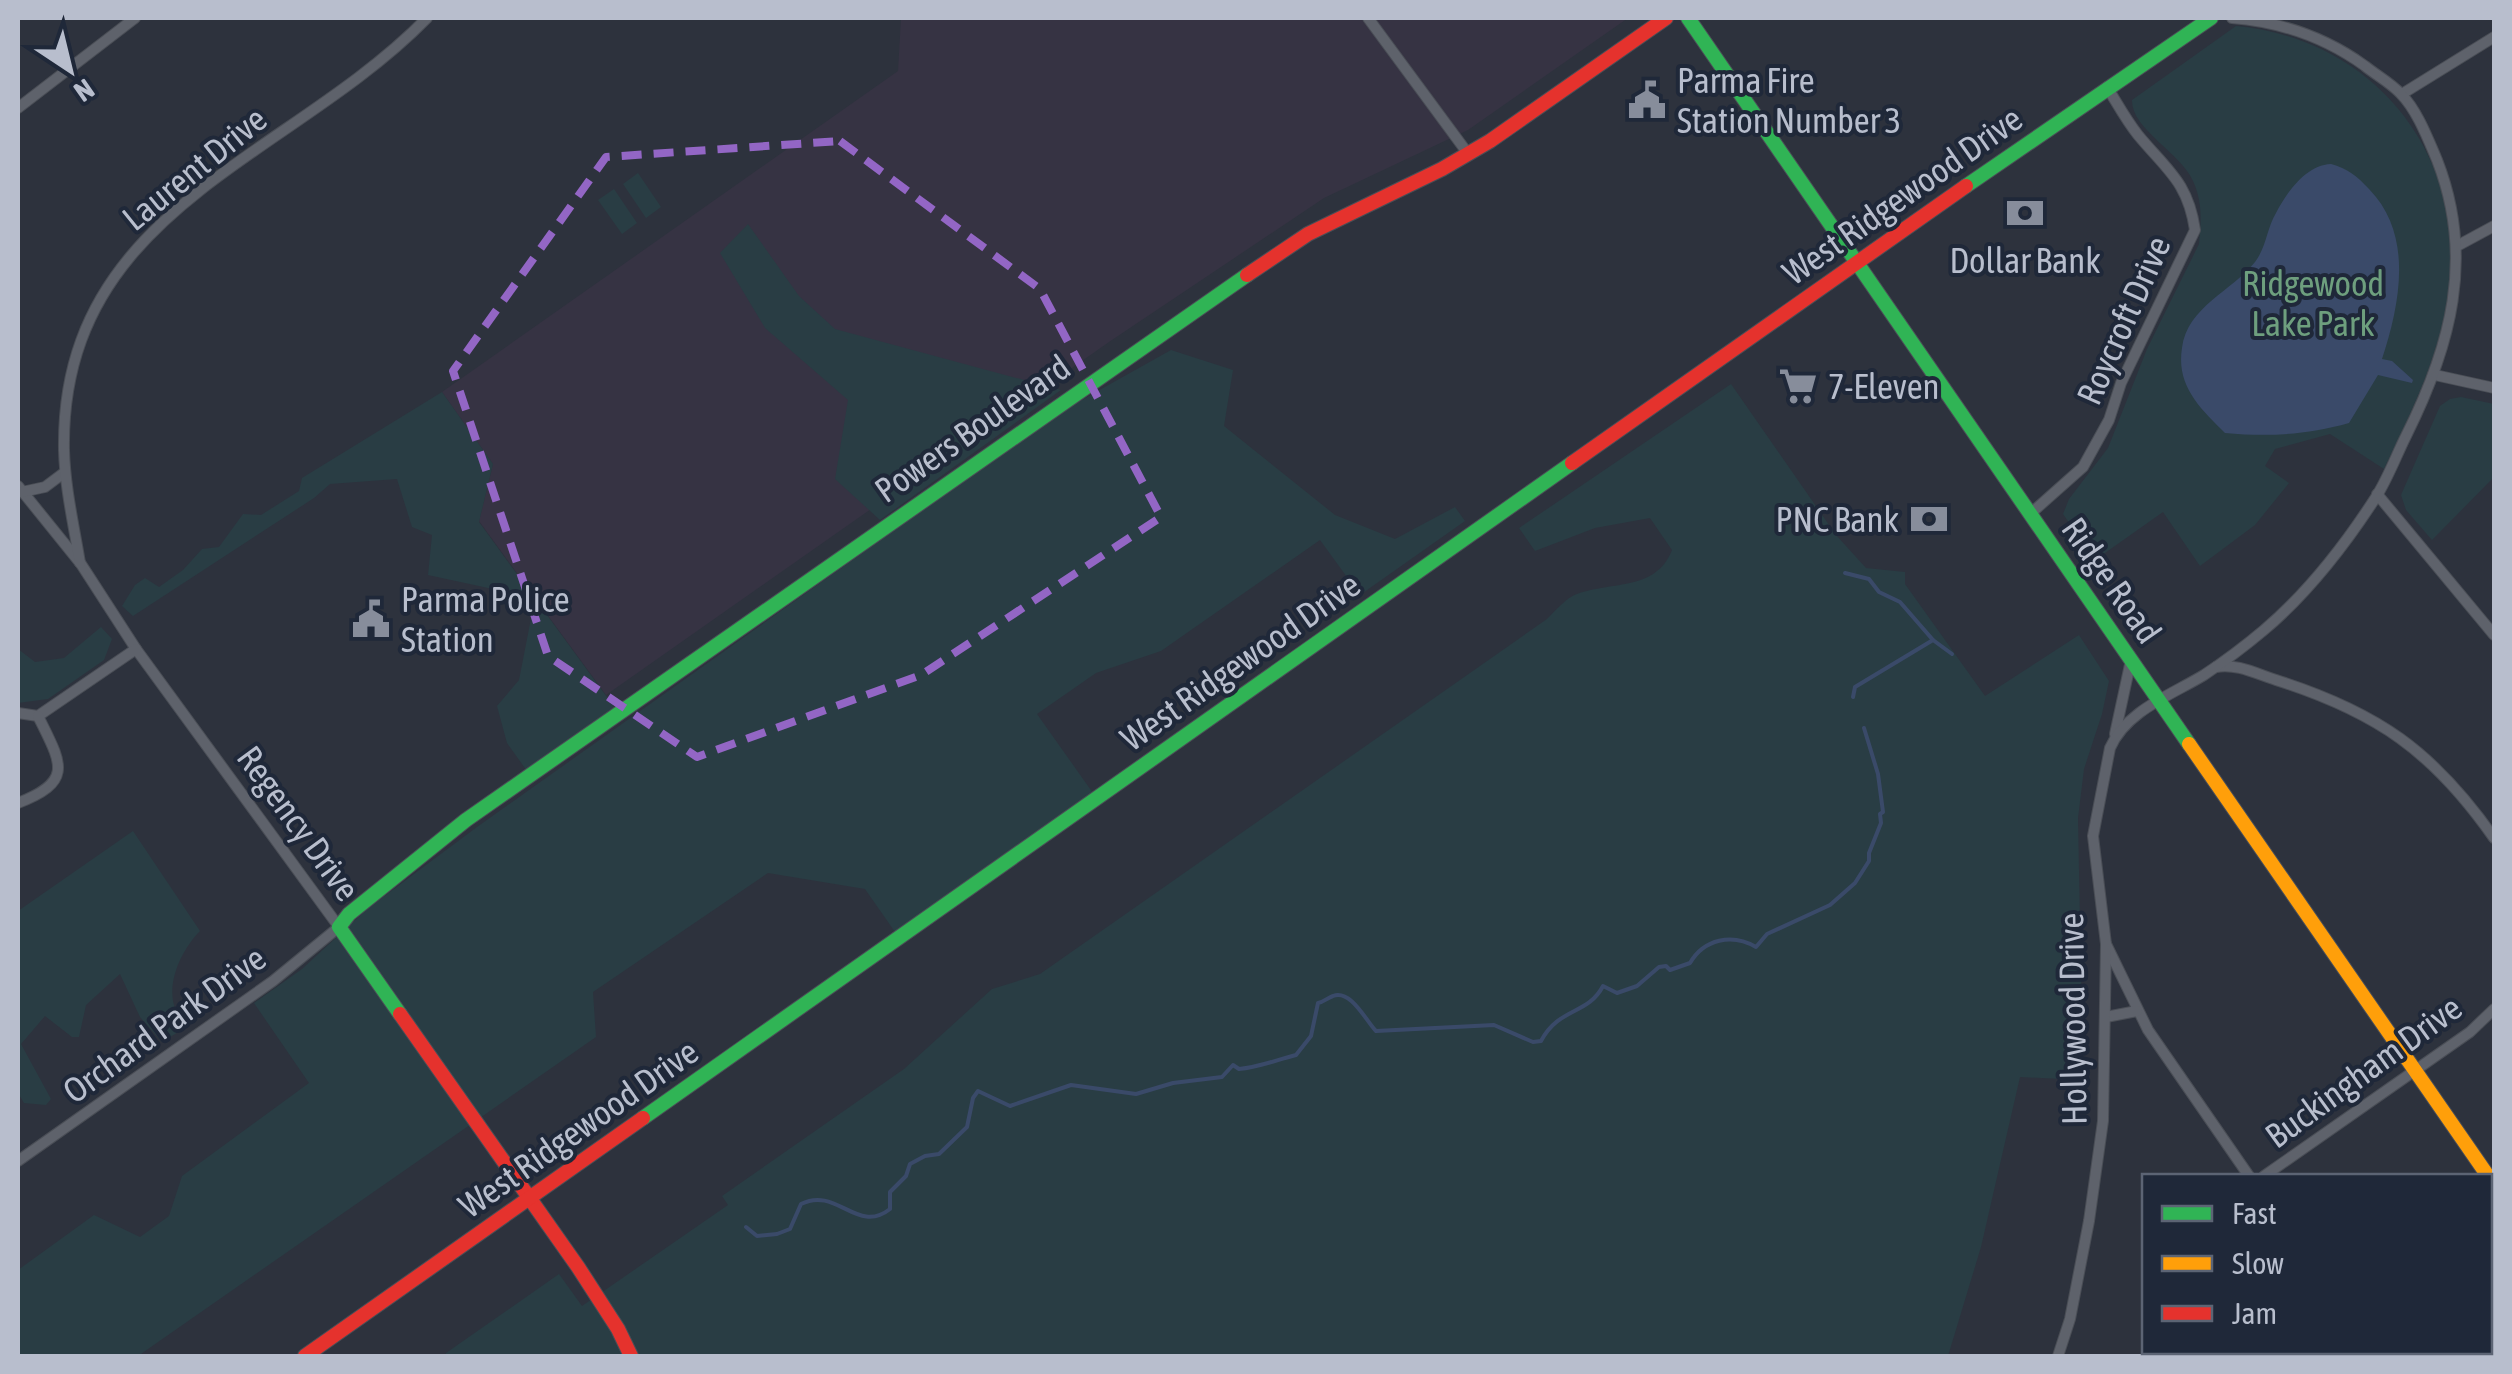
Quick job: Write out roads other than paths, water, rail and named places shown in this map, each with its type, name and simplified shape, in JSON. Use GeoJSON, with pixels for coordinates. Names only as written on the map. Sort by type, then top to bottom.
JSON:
{"type":"FeatureCollection","features":[{"type":"Feature","properties":{"kind":"main road","name":"Powers Boulevard"},"geometry":{"type":"LineString","coordinates":[[339,927],[354,908],[466,820],[1287,246],[1340,217],[1408,189],[1469,155],[1666,18]]}},
{"type":"Feature","properties":{"kind":"main road","name":"Ridge Road"},"geometry":{"type":"LineString","coordinates":[[1688,18],[2485,1174]]}},
{"type":"Feature","properties":{"kind":"main road","name":"West Ridgewood Drive"},"geometry":{"type":"LineString","coordinates":[[305,1356],[2107,87],[2211,18]]}},
{"type":"Feature","properties":{"kind":"main road","name":"Regency Drive"},"geometry":{"type":"LineString","coordinates":[[339,927],[530,1198],[608,1314],[631,1356]]}},
{"type":"Feature","properties":{"kind":"street"},"geometry":{"type":"LineString","coordinates":[[18,108],[135,18]]}},
{"type":"Feature","properties":{"kind":"street","name":"Laurent Drive"},"geometry":{"type":"LineString","coordinates":[[80,564],[65,472],[65,416],[75,362],[98,305],[128,257],[175,208],[368,69],[427,18]]}},
{"type":"Feature","properties":{"kind":"street"},"geometry":{"type":"LineString","coordinates":[[1368,18],[1469,155]]}},
{"type":"Feature","properties":{"kind":"street"},"geometry":{"type":"LineString","coordinates":[[2115,736],[2138,714],[2216,667],[2264,630],[2306,590],[2378,494],[2435,375],[2450,320],[2458,246],[2449,192],[2428,139],[2402,94],[2352,57],[2308,32],[2261,20],[2232,18]]}},
{"type":"Feature","properties":{"kind":"street"},"geometry":{"type":"LineString","coordinates":[[2402,94],[2494,38]]}},
{"type":"Feature","properties":{"kind":"street","name":"Roycroft Drive"},"geometry":{"type":"LineString","coordinates":[[2029,515],[2084,467],[2195,230],[2191,204],[2178,178],[2136,132],[2107,87]]}},
{"type":"Feature","properties":{"kind":"street"},"geometry":{"type":"LineString","coordinates":[[2458,246],[2494,226]]}},
{"type":"Feature","properties":{"kind":"street"},"geometry":{"type":"LineString","coordinates":[[2435,375],[2494,388]]}},
{"type":"Feature","properties":{"kind":"street"},"geometry":{"type":"LineString","coordinates":[[20,489],[44,487],[65,472]]}},
{"type":"Feature","properties":{"kind":"street","name":"Regency Drive"},"geometry":{"type":"LineString","coordinates":[[20,489],[80,564],[136,649],[339,927]]}},
{"type":"Feature","properties":{"kind":"street"},"geometry":{"type":"LineString","coordinates":[[2378,494],[2494,635]]}},
{"type":"Feature","properties":{"kind":"street"},"geometry":{"type":"LineString","coordinates":[[18,714],[38,716],[136,649]]}},
{"type":"Feature","properties":{"kind":"street","name":"Hollywood Drive"},"geometry":{"type":"LineString","coordinates":[[2058,1356],[2070,1319],[2099,1164],[2106,944],[2094,836],[2103,774],[2131,660]]}},
{"type":"Feature","properties":{"kind":"street"},"geometry":{"type":"LineString","coordinates":[[2216,667],[2232,666],[2360,711],[2446,777],[2468,800],[2494,838]]}},
{"type":"Feature","properties":{"kind":"street"},"geometry":{"type":"LineString","coordinates":[[18,803],[46,792],[58,773],[56,752],[38,716]]}},
{"type":"Feature","properties":{"kind":"street","name":"Orchard Park Drive"},"geometry":{"type":"LineString","coordinates":[[18,1161],[273,982],[339,927]]}},
{"type":"Feature","properties":{"kind":"street"},"geometry":{"type":"LineString","coordinates":[[2106,944],[2137,1011],[2248,1174]]}},
{"type":"Feature","properties":{"kind":"street","name":"Buckingham Drive"},"geometry":{"type":"LineString","coordinates":[[2267,1174],[2470,1032],[2494,1009]]}},
{"type":"Feature","properties":{"kind":"street"},"geometry":{"type":"LineString","coordinates":[[2106,1017],[2137,1011]]}},
{"type":"Feature","properties":{"kind":"water"},"geometry":{"type":"Polygon","coordinates":[[[2331,164],[2365,185],[2393,227],[2398,249],[2398,293],[2382,359],[2392,361],[2412,383],[2378,375],[2349,423],[2287,434],[2225,433],[2186,385],[2181,362],[2186,334],[2201,310],[2255,262],[2280,205],[2292,189],[2313,169],[2331,164]]]}},
{"type":"Feature","properties":{"kind":"waterway"},"geometry":{"type":"LineString","coordinates":[[1845,573],[1869,579],[1879,592],[1900,602],[1933,640]]}},
{"type":"Feature","properties":{"kind":"waterway"},"geometry":{"type":"LineString","coordinates":[[1853,697],[1855,687],[1933,640],[1952,654]]}},
{"type":"Feature","properties":{"kind":"waterway"},"geometry":{"type":"LineString","coordinates":[[746,1227],[757,1236],[790,1229],[801,1204],[814,1200],[867,1217],[890,1209],[890,1192],[906,1176],[910,1164],[939,1154],[967,1127],[978,1091],[1010,1106],[1071,1085],[1136,1094],[1173,1083],[1222,1077],[1233,1065],[1247,1068],[1296,1055],[1311,1036],[1318,1003],[1340,995],[1352,1001],[1376,1031],[1494,1025],[1533,1042],[1541,1041],[1556,1022],[1590,1002],[1603,986],[1617,993],[1637,986],[1659,967],[1670,970],[1690,963],[1703,948],[1719,941],[1738,940],[1756,947],[1767,934],[1830,905],[1855,883],[1869,861],[1883,812],[1878,774],[1864,728]]}},
{"type":"Feature","properties":{"kind":"place","name":"Parma Fire Station Number 3"},"geometry":{"type":"Point","coordinates":[1647,100]}},
{"type":"Feature","properties":{"kind":"place","name":"Dollar Bank"},"geometry":{"type":"Point","coordinates":[2025,213]}},
{"type":"Feature","properties":{"kind":"place","name":"7-Eleven"},"geometry":{"type":"Point","coordinates":[1798,386]}},
{"type":"Feature","properties":{"kind":"place","name":"PNC Bank"},"geometry":{"type":"Point","coordinates":[1929,519]}},
{"type":"Feature","properties":{"kind":"place","name":"Parma Police Station"},"geometry":{"type":"Point","coordinates":[371,619]}},
{"type":"Feature","properties":{"kind":"park label","name":"Ridgewood Lake Park"},"geometry":{"type":"Point","coordinates":[2313,303]}}]}
